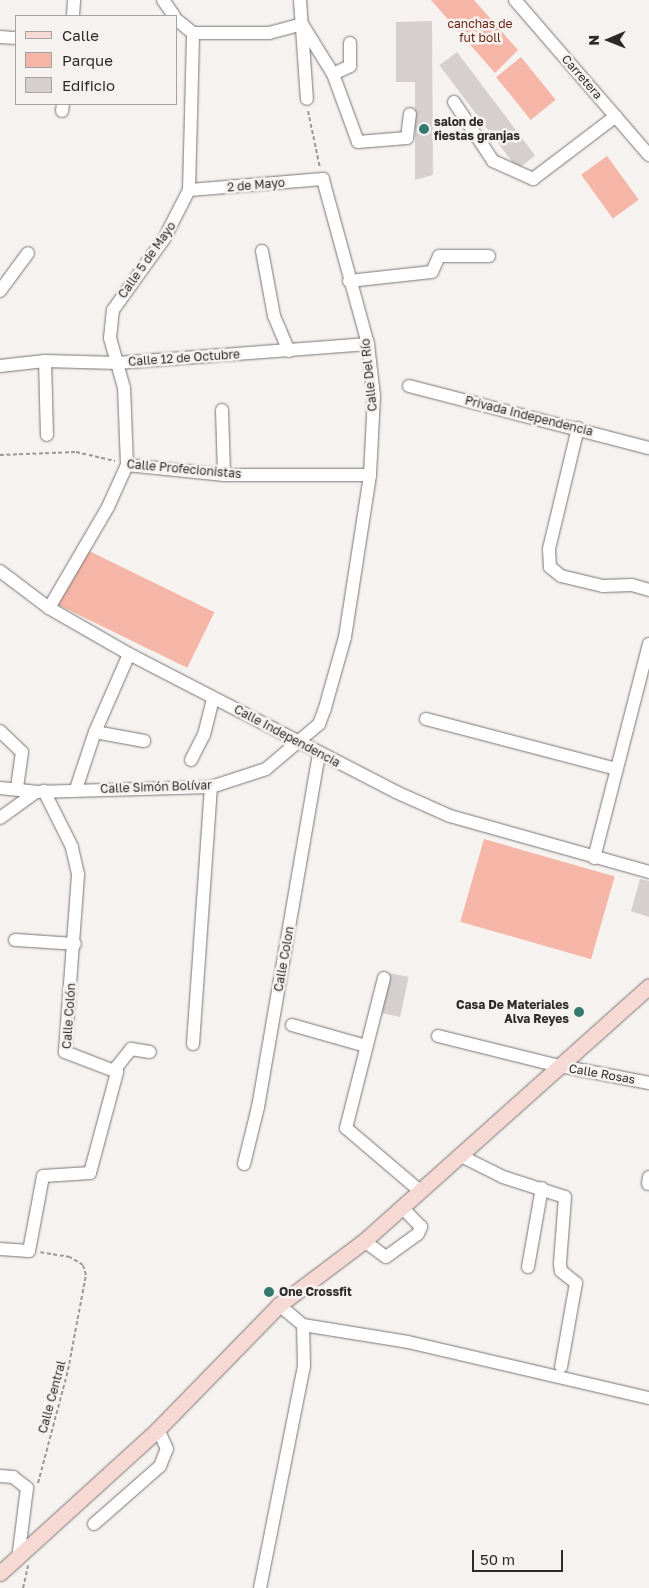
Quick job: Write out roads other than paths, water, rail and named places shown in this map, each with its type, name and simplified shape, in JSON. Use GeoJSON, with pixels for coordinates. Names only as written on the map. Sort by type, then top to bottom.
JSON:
{"type":"FeatureCollection","features":[{"type":"Feature","properties":{"kind":"main road"},"geometry":{"type":"LineString","coordinates":[[0,1573],[18,1559],[158,1429],[279,1305],[364,1241],[554,1065],[649,986]]}},
{"type":"Feature","properties":{"kind":"street"},"geometry":{"type":"LineString","coordinates":[[73,15],[74,0]]}},
{"type":"Feature","properties":{"kind":"street"},"geometry":{"type":"LineString","coordinates":[[163,0],[174,15]]}},
{"type":"Feature","properties":{"kind":"street"},"geometry":{"type":"LineString","coordinates":[[300,0],[307,99]]}},
{"type":"Feature","properties":{"kind":"street","name":"Carretera"},"geometry":{"type":"LineString","coordinates":[[514,0],[649,155]]}},
{"type":"Feature","properties":{"kind":"street"},"geometry":{"type":"LineString","coordinates":[[178,20],[193,33],[269,33],[302,24]]}},
{"type":"Feature","properties":{"kind":"street"},"geometry":{"type":"LineString","coordinates":[[302,24],[334,74],[358,142],[408,138],[410,114]]}},
{"type":"Feature","properties":{"kind":"street","name":"Calle 5 de Mayo"},"geometry":{"type":"LineString","coordinates":[[49,608],[108,507],[126,465],[124,388],[110,338],[113,310],[164,240],[189,190],[193,33]]}},
{"type":"Feature","properties":{"kind":"street"},"geometry":{"type":"LineString","coordinates":[[0,37],[15,38]]}},
{"type":"Feature","properties":{"kind":"street"},"geometry":{"type":"LineString","coordinates":[[334,74],[350,66],[350,43]]}},
{"type":"Feature","properties":{"kind":"street"},"geometry":{"type":"LineString","coordinates":[[454,102],[493,161],[533,179],[616,116]]}},
{"type":"Feature","properties":{"kind":"street","name":"2 de Mayo"},"geometry":{"type":"LineString","coordinates":[[189,190],[323,179]]}},
{"type":"Feature","properties":{"kind":"street","name":"Calle Del Río"},"geometry":{"type":"LineString","coordinates":[[299,742],[319,724],[345,637],[370,475],[374,396],[368,344],[349,281],[323,179]]}},
{"type":"Feature","properties":{"kind":"street"},"geometry":{"type":"LineString","coordinates":[[262,251],[274,316],[289,351]]}},
{"type":"Feature","properties":{"kind":"street"},"geometry":{"type":"LineString","coordinates":[[0,292],[28,252]]}},
{"type":"Feature","properties":{"kind":"street"},"geometry":{"type":"LineString","coordinates":[[349,281],[432,272],[439,256],[489,256]]}},
{"type":"Feature","properties":{"kind":"street","name":"Calle 12 de Octubre"},"geometry":{"type":"LineString","coordinates":[[0,366],[46,361],[116,363],[368,344]]}},
{"type":"Feature","properties":{"kind":"street"},"geometry":{"type":"LineString","coordinates":[[46,361],[47,436]]}},
{"type":"Feature","properties":{"kind":"street","name":"Privada Independencia"},"geometry":{"type":"LineString","coordinates":[[409,386],[578,428],[649,448]]}},
{"type":"Feature","properties":{"kind":"street"},"geometry":{"type":"LineString","coordinates":[[222,410],[224,474]]}},
{"type":"Feature","properties":{"kind":"street"},"geometry":{"type":"LineString","coordinates":[[578,428],[548,550],[550,567],[561,576],[603,586],[632,585],[649,590]]}},
{"type":"Feature","properties":{"kind":"street","name":"Calle Profecionistas"},"geometry":{"type":"LineString","coordinates":[[126,465],[224,474],[370,475]]}},
{"type":"Feature","properties":{"kind":"street","name":"Calle Independencia"},"geometry":{"type":"LineString","coordinates":[[0,571],[49,608],[129,654],[319,754],[450,816],[649,872]]}},
{"type":"Feature","properties":{"kind":"street"},"geometry":{"type":"LineString","coordinates":[[594,858],[649,644]]}},
{"type":"Feature","properties":{"kind":"street"},"geometry":{"type":"LineString","coordinates":[[76,789],[95,732],[129,654]]}},
{"type":"Feature","properties":{"kind":"street"},"geometry":{"type":"LineString","coordinates":[[191,760],[204,735],[213,698]]}},
{"type":"Feature","properties":{"kind":"street"},"geometry":{"type":"LineString","coordinates":[[426,719],[616,769]]}},
{"type":"Feature","properties":{"kind":"street"},"geometry":{"type":"LineString","coordinates":[[0,731],[22,752],[17,789]]}},
{"type":"Feature","properties":{"kind":"street"},"geometry":{"type":"LineString","coordinates":[[95,732],[144,741]]}},
{"type":"Feature","properties":{"kind":"street","name":"Calle Simón Bolívar"},"geometry":{"type":"LineString","coordinates":[[0,788],[40,791],[211,787],[266,769],[299,742]]}},
{"type":"Feature","properties":{"kind":"street","name":"Calle Colon"},"geometry":{"type":"LineString","coordinates":[[244,1164],[258,1107],[319,754]]}},
{"type":"Feature","properties":{"kind":"street"},"geometry":{"type":"LineString","coordinates":[[193,1044],[211,787]]}},
{"type":"Feature","properties":{"kind":"street"},"geometry":{"type":"LineString","coordinates":[[0,818],[40,791]]}},
{"type":"Feature","properties":{"kind":"street","name":"Calle Colón"},"geometry":{"type":"LineString","coordinates":[[40,791],[72,848],[78,874],[75,944],[65,1052],[115,1069]]}},
{"type":"Feature","properties":{"kind":"street"},"geometry":{"type":"LineString","coordinates":[[15,940],[75,944]]}},
{"type":"Feature","properties":{"kind":"street"},"geometry":{"type":"LineString","coordinates":[[384,978],[346,1128],[420,1191]]}},
{"type":"Feature","properties":{"kind":"street"},"geometry":{"type":"LineString","coordinates":[[292,1025],[366,1046]]}},
{"type":"Feature","properties":{"kind":"street","name":"Calle Rosas"},"geometry":{"type":"LineString","coordinates":[[438,1036],[554,1065],[649,1083]]}},
{"type":"Feature","properties":{"kind":"street"},"geometry":{"type":"LineString","coordinates":[[0,1249],[29,1251],[43,1176],[90,1173],[115,1069],[131,1049],[150,1052]]}},
{"type":"Feature","properties":{"kind":"street"},"geometry":{"type":"LineString","coordinates":[[459,1155],[503,1177],[566,1197],[568,1205],[560,1264],[561,1271],[576,1283],[561,1367]]}},
{"type":"Feature","properties":{"kind":"street"},"geometry":{"type":"LineString","coordinates":[[528,1268],[542,1188]]}},
{"type":"Feature","properties":{"kind":"street"},"geometry":{"type":"LineString","coordinates":[[364,1241],[386,1257],[418,1234],[421,1227],[402,1207]]}},
{"type":"Feature","properties":{"kind":"street"},"geometry":{"type":"LineString","coordinates":[[279,1305],[303,1325],[408,1342],[649,1398]]}},
{"type":"Feature","properties":{"kind":"street"},"geometry":{"type":"LineString","coordinates":[[260,1588],[304,1366],[303,1325]]}},
{"type":"Feature","properties":{"kind":"street"},"geometry":{"type":"LineString","coordinates":[[94,1524],[160,1466],[167,1449],[158,1429]]}},
{"type":"Feature","properties":{"kind":"street"},"geometry":{"type":"LineString","coordinates":[[0,1476],[22,1481],[27,1488],[28,1505],[18,1559]]}},
{"type":"Feature","properties":{"kind":"place","name":"salon de fiestas granjas"},"geometry":{"type":"Point","coordinates":[424,129]}},
{"type":"Feature","properties":{"kind":"place","name":"Casa De Materiales Alva Reyes"},"geometry":{"type":"Point","coordinates":[579,1012]}},
{"type":"Feature","properties":{"kind":"place","name":"One Crossfit"},"geometry":{"type":"Point","coordinates":[269,1292]}},
{"type":"Feature","properties":{"kind":"park label","name":"canchas de fut boll"},"geometry":{"type":"Point","coordinates":[480,31]}}]}
